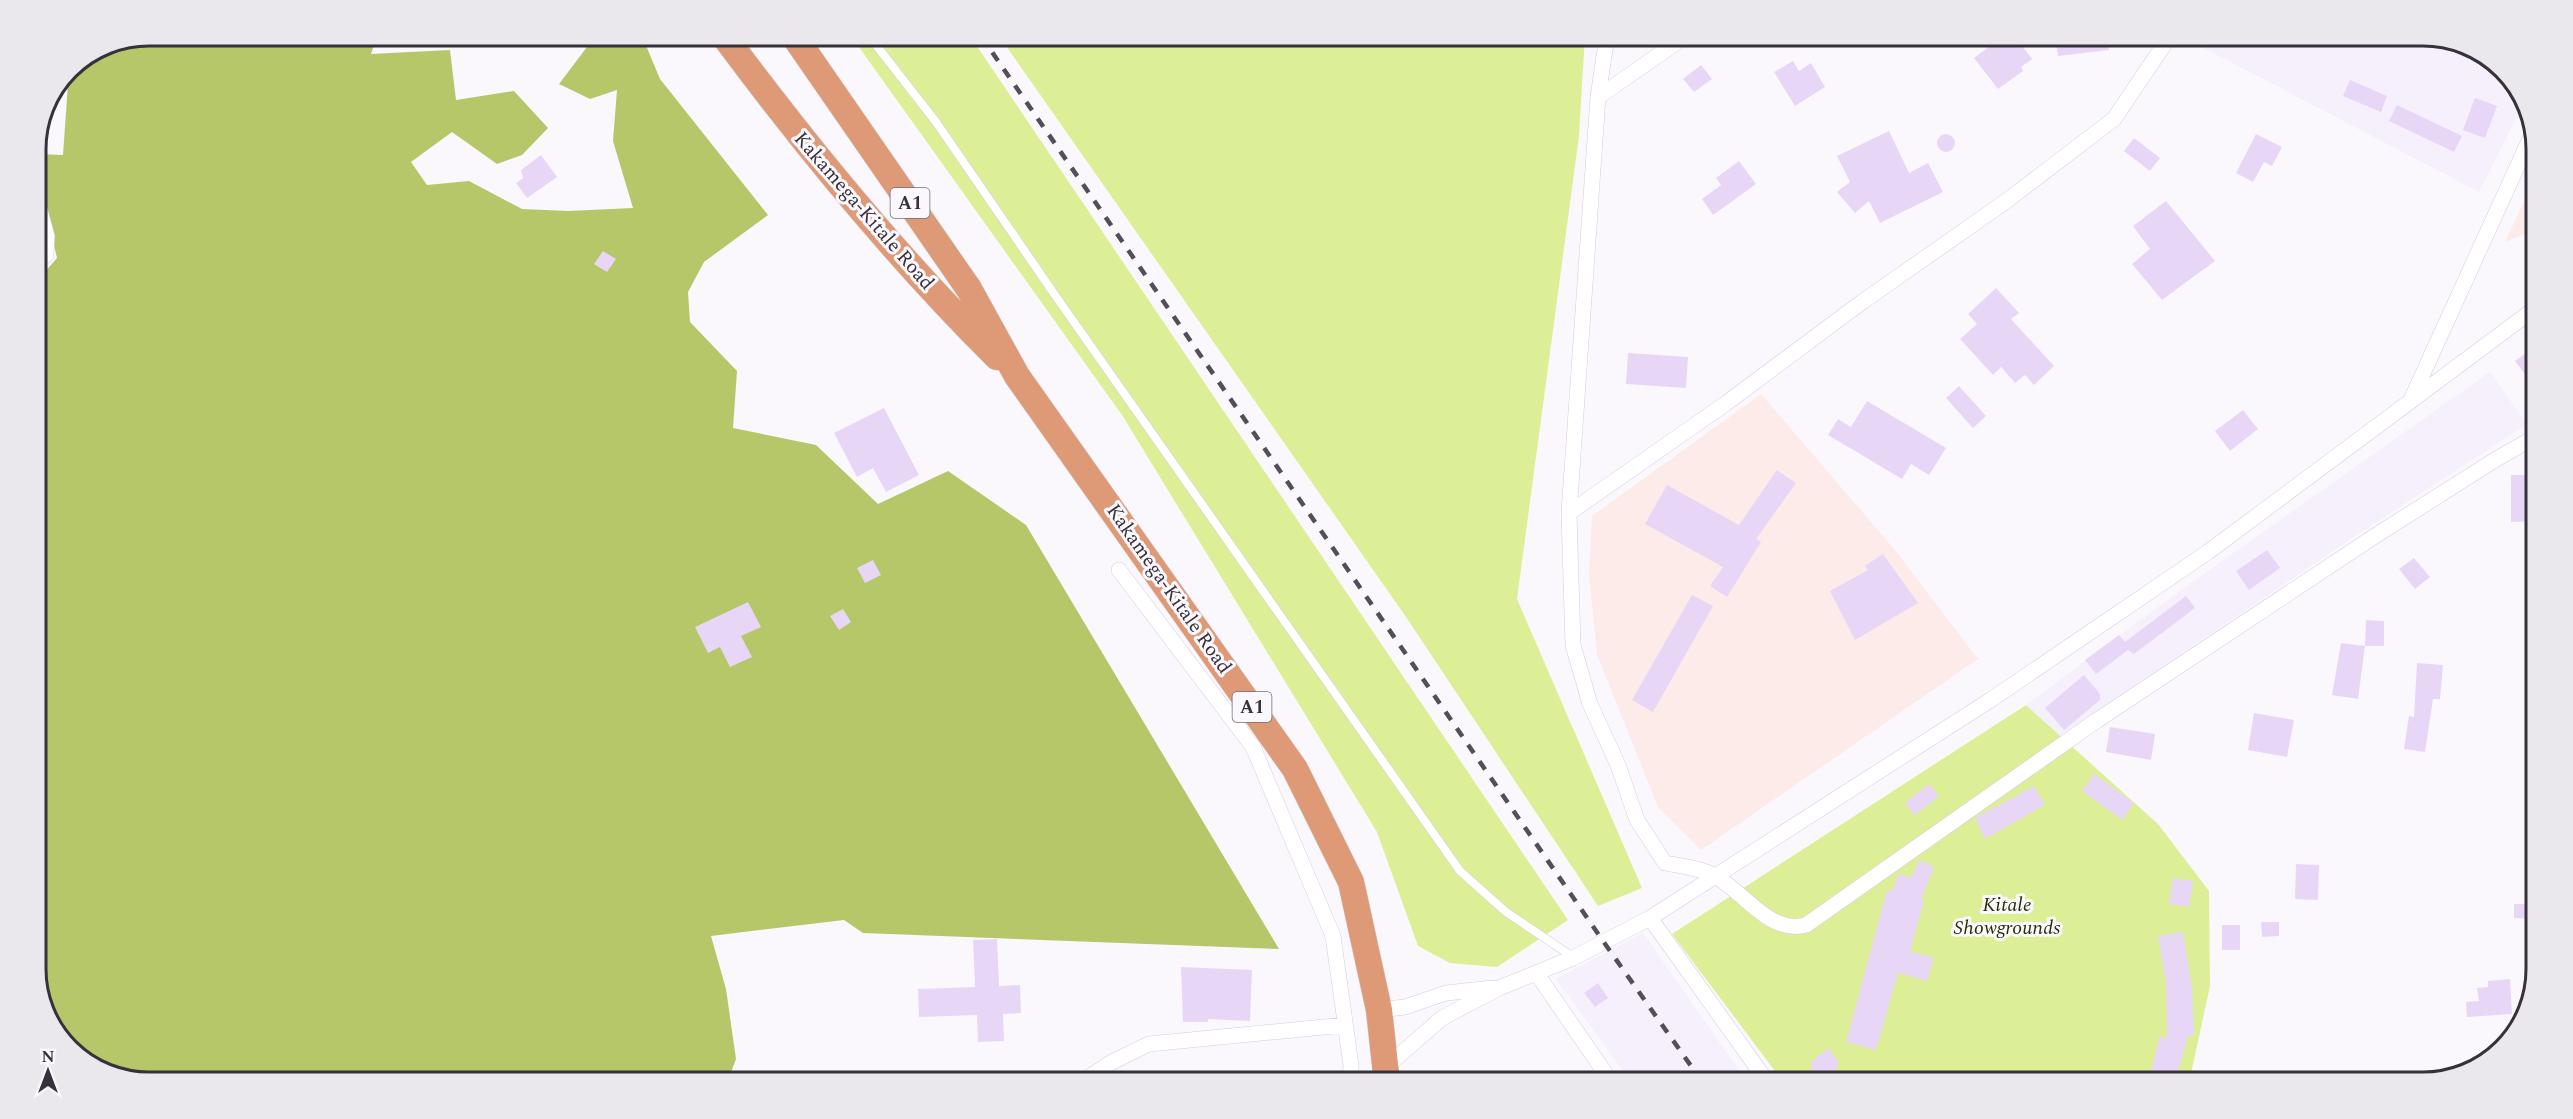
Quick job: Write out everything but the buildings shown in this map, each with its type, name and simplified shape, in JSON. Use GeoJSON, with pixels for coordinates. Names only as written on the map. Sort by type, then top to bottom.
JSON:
{"type":"FeatureCollection","features":[{"type":"Feature","properties":{"kind":"highway","name":"Kakamega-Kitale Road"},"geometry":{"type":"LineString","coordinates":[[731,46],[796,133],[943,304],[1017,376]]}},
{"type":"Feature","properties":{"kind":"highway","name":"Kakamega-Kitale Road"},"geometry":{"type":"LineString","coordinates":[[801,46],[969,289],[1017,376],[1295,769],[1351,882],[1379,1010],[1387,1072]]}},
{"type":"Feature","properties":{"kind":"street"},"geometry":{"type":"LineString","coordinates":[[1606,46],[1598,97],[1569,513],[1573,645],[1590,704],[1618,765],[1637,820],[1665,863],[1715,876],[1780,926],[1794,929],[1806,925],[2096,721],[2378,534],[2526,442]]}},
{"type":"Feature","properties":{"kind":"street"},"geometry":{"type":"LineString","coordinates":[[1598,97],[1672,46]]}},
{"type":"Feature","properties":{"kind":"street"},"geometry":{"type":"LineString","coordinates":[[1569,513],[1725,404],[1862,302],[2005,202],[2114,119],[2163,46]]}},
{"type":"Feature","properties":{"kind":"street"},"geometry":{"type":"LineString","coordinates":[[2409,404],[2526,147]]}},
{"type":"Feature","properties":{"kind":"street"},"geometry":{"type":"LineString","coordinates":[[1390,1072],[1442,1018],[1499,988],[1573,958],[1650,918],[1992,699],[2208,552],[2526,315]]}},
{"type":"Feature","properties":{"kind":"street"},"geometry":{"type":"LineString","coordinates":[[1119,570],[1253,747],[1334,936],[1351,1072]]}},
{"type":"Feature","properties":{"kind":"street"},"geometry":{"type":"LineString","coordinates":[[1650,918],[1760,1072]]}},
{"type":"Feature","properties":{"kind":"street"},"geometry":{"type":"LineString","coordinates":[[1537,974],[1604,1072]]}},
{"type":"Feature","properties":{"kind":"street"},"geometry":{"type":"LineString","coordinates":[[1379,1010],[1406,1006],[1452,992],[1499,988]]}},
{"type":"Feature","properties":{"kind":"street"},"geometry":{"type":"LineString","coordinates":[[1097,1072],[1149,1044],[1345,1025]]}},
{"type":"Feature","properties":{"kind":"lane"},"geometry":{"type":"LineString","coordinates":[[877,46],[936,122],[1460,871],[1506,912],[1573,958]]}},
{"type":"Feature","properties":{"kind":"shaded area"},"geometry":{"type":"Polygon","coordinates":[[[2200,46],[2424,46],[2444,48],[2475,60],[2505,87],[2519,112],[2479,192],[2200,46]]]}},
{"type":"Feature","properties":{"kind":"shaded area"},"geometry":{"type":"Polygon","coordinates":[[[2526,197],[2526,233],[2505,242],[2526,197]]]}},
{"type":"Feature","properties":{"kind":"shaded area"},"geometry":{"type":"Polygon","coordinates":[[[2490,372],[2526,423],[2060,736],[2026,705],[2188,585],[2490,372]]]}},
{"type":"Feature","properties":{"kind":"shaded area"},"geometry":{"type":"Polygon","coordinates":[[[1761,394],[1895,550],[1978,659],[1701,850],[1658,807],[1597,655],[1589,575],[1592,516],[1761,394]]]}},
{"type":"Feature","properties":{"kind":"shaded area"},"geometry":{"type":"Polygon","coordinates":[[[1643,933],[1740,1072],[1624,1072],[1556,979],[1643,933]]]}},
{"type":"Feature","properties":{"kind":"green space"},"geometry":{"type":"Polygon","coordinates":[[[149,46],[374,46],[371,54],[450,50],[456,100],[514,91],[548,128],[522,155],[497,164],[452,132],[411,162],[427,185],[469,181],[522,209],[568,211],[633,208],[613,141],[617,90],[590,99],[559,84],[588,46],[646,46],[660,79],[768,215],[704,262],[688,292],[690,322],[737,371],[733,428],[816,445],[878,504],[948,471],[1026,525],[1279,949],[863,933],[844,920],[711,936],[726,989],[736,1059],[731,1072],[149,1072],[129,1071],[98,1059],[78,1043],[60,1021],[48,990],[47,977],[47,269],[57,258],[47,214],[47,154],[63,155],[68,87],[81,72],[98,60],[129,48],[149,46]]]}},
{"type":"Feature","properties":{"kind":"green space"},"geometry":{"type":"Polygon","coordinates":[[[858,46],[977,46],[1568,920],[1497,967],[1450,963],[1418,946],[1377,832],[1122,415],[858,46]]]}},
{"type":"Feature","properties":{"kind":"green space"},"geometry":{"type":"Polygon","coordinates":[[[1006,46],[1584,46],[1579,136],[1517,599],[1642,888],[1598,906],[1404,614],[1006,46]]]}},
{"type":"Feature","properties":{"kind":"green space","name":"Kitale Showgrounds"},"geometry":{"type":"Polygon","coordinates":[[[2026,705],[2158,824],[2209,891],[2210,986],[2191,1072],[1776,1072],[1672,934],[2026,705]]]}},
{"type":"Feature","properties":{"kind":"railway"},"geometry":{"type":"LineString","coordinates":[[988,46],[1695,1072]]}}]}
